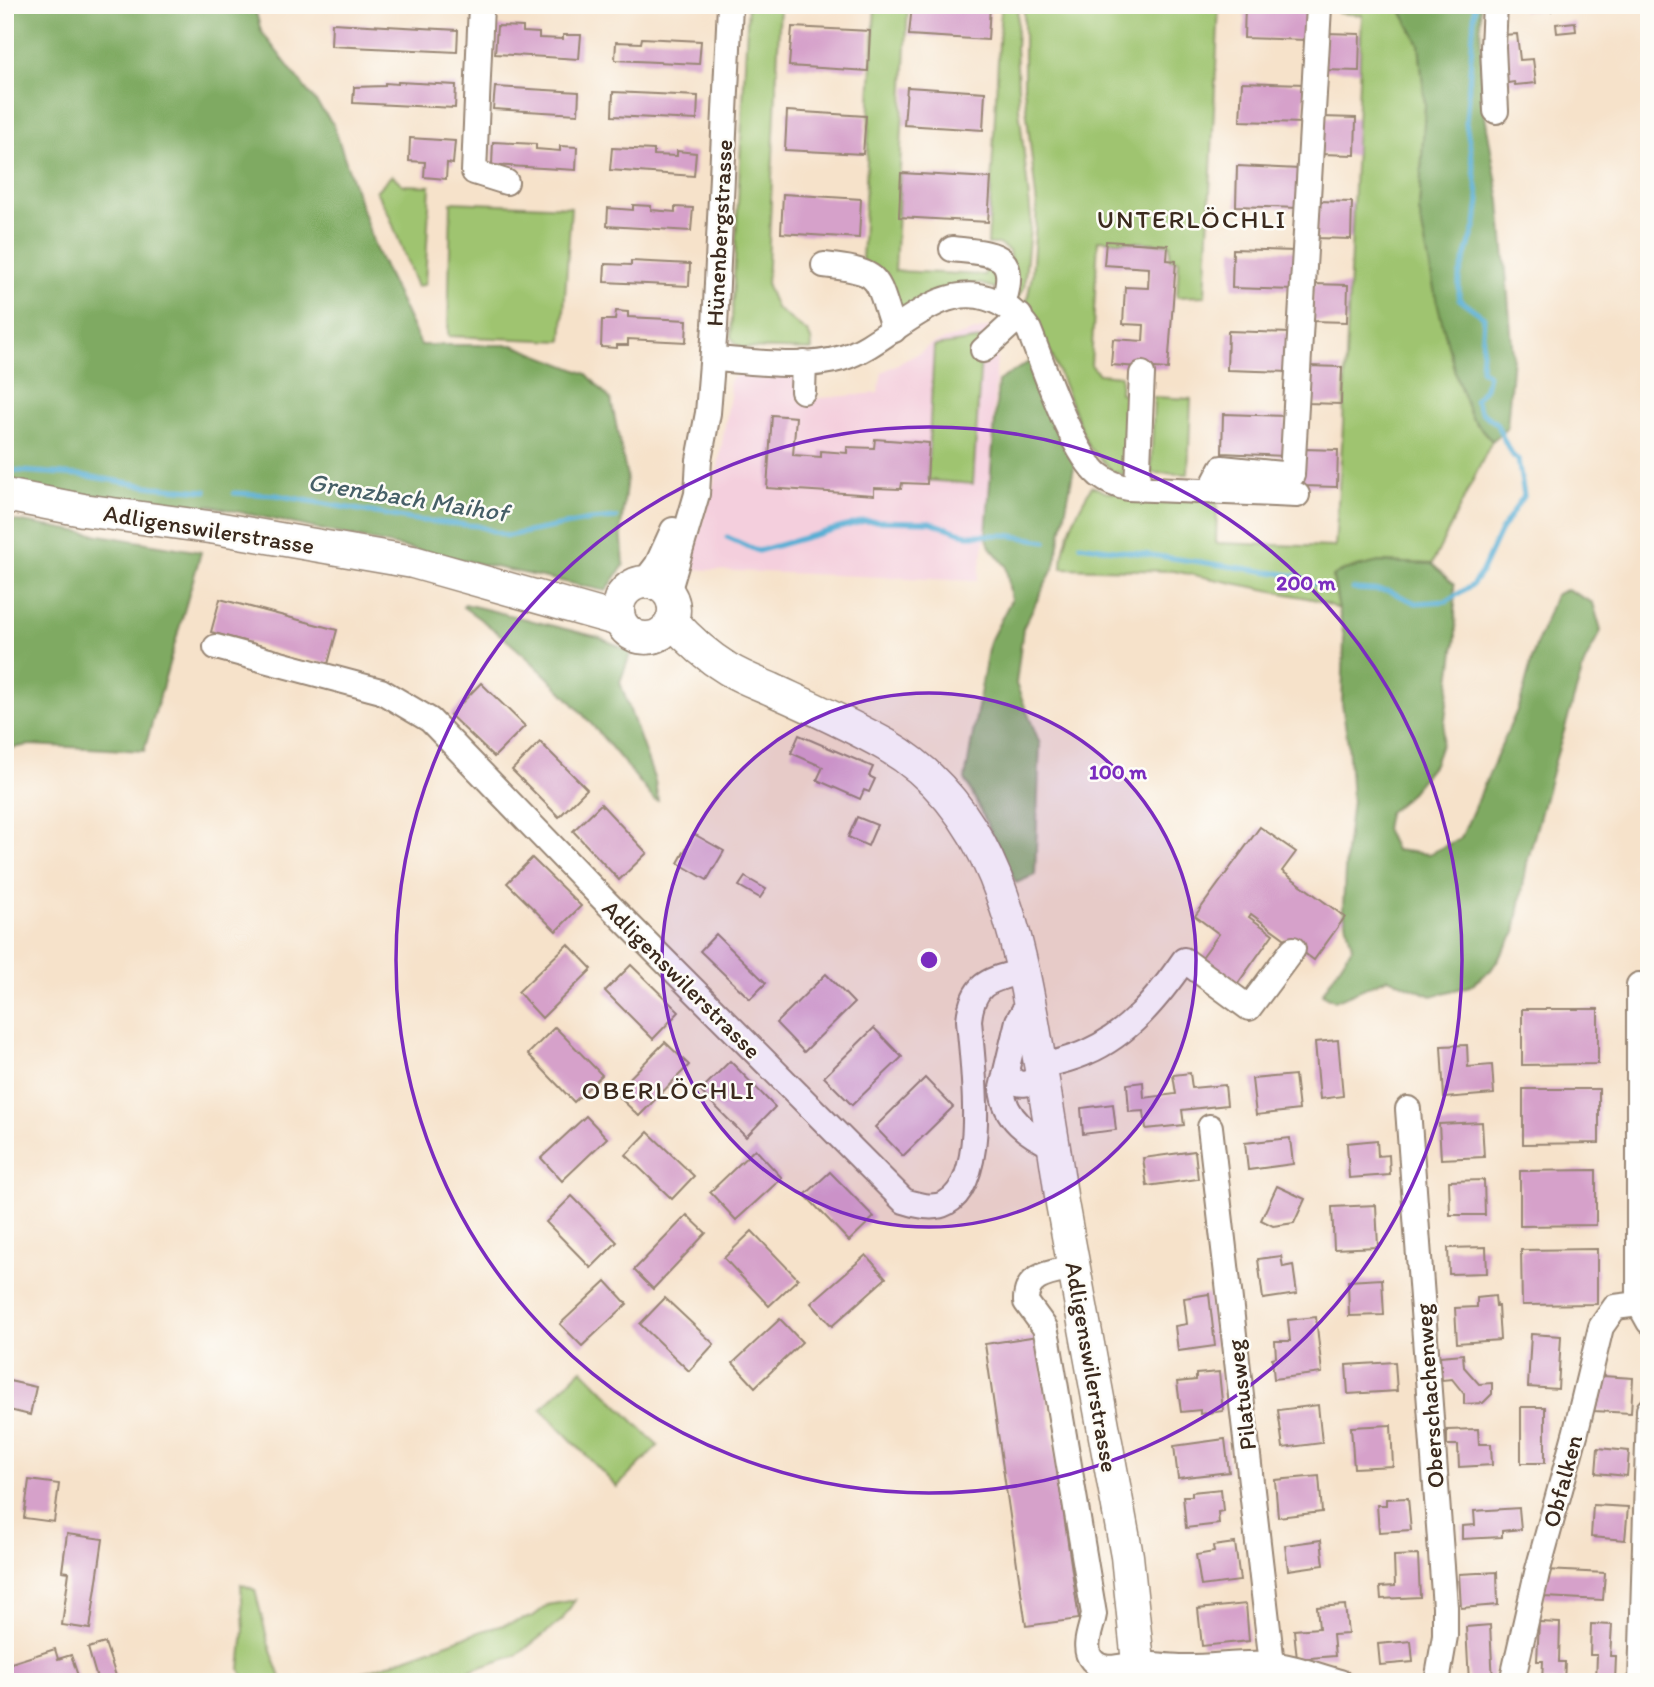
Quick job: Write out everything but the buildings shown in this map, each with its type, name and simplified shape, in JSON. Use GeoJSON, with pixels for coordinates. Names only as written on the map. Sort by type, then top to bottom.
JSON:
{"type":"FeatureCollection","features":[{"type":"Feature","properties":{"kind":"main road","name":"Adligenswilerstrasse"},"geometry":{"type":"LineString","coordinates":[[5,495],[83,510],[216,528],[413,562],[457,562],[619,611],[625,630],[645,639],[660,608],[697,662],[728,669],[886,745],[917,765],[938,783],[973,830],[996,877],[1023,971],[1126,1556],[1138,1665]]}},
{"type":"Feature","properties":{"kind":"main road"},"geometry":{"type":"LineString","coordinates":[[619,611],[624,591],[633,585],[660,608]]}},
{"type":"Feature","properties":{"kind":"street"},"geometry":{"type":"LineString","coordinates":[[481,5],[474,172],[506,183]]}},
{"type":"Feature","properties":{"kind":"street","name":"Hünenbergstrasse"},"geometry":{"type":"LineString","coordinates":[[660,608],[657,565],[699,460],[708,413],[730,5]]}},
{"type":"Feature","properties":{"kind":"street"},"geometry":{"type":"LineString","coordinates":[[1495,5],[1493,47],[1496,111]]}},
{"type":"Feature","properties":{"kind":"street"},"geometry":{"type":"LineString","coordinates":[[1210,491],[1222,468],[1292,475],[1319,7]]}},
{"type":"Feature","properties":{"kind":"street"},"geometry":{"type":"LineString","coordinates":[[953,249],[987,253],[1003,260],[1007,267],[1012,311],[984,350]]}},
{"type":"Feature","properties":{"kind":"street"},"geometry":{"type":"LineString","coordinates":[[824,265],[853,268],[872,275],[878,282],[894,330]]}},
{"type":"Feature","properties":{"kind":"street"},"geometry":{"type":"LineString","coordinates":[[713,359],[820,363],[851,355],[932,306],[960,295],[981,296],[1012,311],[1029,330],[1077,447],[1090,466],[1109,482],[1137,488],[1297,495]]}},
{"type":"Feature","properties":{"kind":"street"},"geometry":{"type":"LineString","coordinates":[[803,391],[804,363]]}},
{"type":"Feature","properties":{"kind":"street"},"geometry":{"type":"LineString","coordinates":[[1137,488],[1142,374]]}},
{"type":"Feature","properties":{"kind":"street","name":"Adligenswilerstrasse"},"geometry":{"type":"LineString","coordinates":[[216,647],[381,691],[430,720],[606,902],[904,1201],[922,1207],[937,1206],[950,1200],[959,1190],[973,1154],[976,1132],[969,1020],[971,1003],[978,989],[990,980],[1023,971]]}},
{"type":"Feature","properties":{"kind":"street"},"geometry":{"type":"LineString","coordinates":[[1007,1071],[1010,1079],[1023,1084],[1035,1079],[1041,1067],[1074,1057],[1106,1042],[1141,1013],[1168,984],[1184,960],[1249,1008],[1293,948]]}},
{"type":"Feature","properties":{"kind":"street","name":"Obfalken"},"geometry":{"type":"LineString","coordinates":[[1512,1682],[1537,1573],[1601,1327],[1615,1307],[1644,1313],[1639,985]]}},
{"type":"Feature","properties":{"kind":"street"},"geometry":{"type":"LineString","coordinates":[[1030,1002],[1018,1020],[1002,1088],[1007,1110],[1014,1120],[1055,1147]]}},
{"type":"Feature","properties":{"kind":"street","name":"Oberschachenweg"},"geometry":{"type":"LineString","coordinates":[[1408,1109],[1445,1607],[1445,1636],[1437,1682]]}},
{"type":"Feature","properties":{"kind":"street","name":"Pilatusweg"},"geometry":{"type":"LineString","coordinates":[[1210,1127],[1262,1663]]}},
{"type":"Feature","properties":{"kind":"street"},"geometry":{"type":"LineString","coordinates":[[1074,1268],[1034,1279],[1029,1285],[1026,1302],[1045,1328],[1048,1341],[1094,1614],[1087,1644],[1092,1660],[1111,1668],[1138,1665],[1181,1667],[1262,1663],[1340,1682]]}},
{"type":"Feature","properties":{"kind":"street"},"geometry":{"type":"LineString","coordinates":[[1641,1682],[1649,1410]]}},
{"type":"Feature","properties":{"kind":"shaded area"},"geometry":{"type":"Polygon","coordinates":[[[999,324],[986,535],[977,581],[689,569],[717,472],[730,396],[729,381],[740,373],[809,371],[810,399],[878,393],[882,372],[931,344],[999,324]]]}},
{"type":"Feature","properties":{"kind":"green space"},"geometry":{"type":"Polygon","coordinates":[[[5,5],[254,5],[261,31],[333,124],[376,250],[421,345],[513,345],[587,374],[611,400],[627,477],[621,527],[624,565],[606,591],[207,505],[206,511],[5,484],[5,5]]]}},
{"type":"Feature","properties":{"kind":"green space"},"geometry":{"type":"Polygon","coordinates":[[[748,5],[780,5],[767,286],[776,308],[808,333],[812,350],[743,348],[731,337],[748,5]]]}},
{"type":"Feature","properties":{"kind":"green space"},"geometry":{"type":"Polygon","coordinates":[[[875,5],[908,5],[895,271],[985,275],[987,261],[995,264],[1001,284],[994,288],[981,284],[965,284],[897,315],[862,260],[875,5]]]}},
{"type":"Feature","properties":{"kind":"green space"},"geometry":{"type":"Polygon","coordinates":[[[1001,5],[1018,5],[1016,48],[1019,108],[1031,218],[1024,288],[1017,299],[1009,251],[998,244],[988,244],[1001,5]]]}},
{"type":"Feature","properties":{"kind":"green space"},"geometry":{"type":"Polygon","coordinates":[[[1024,5],[1219,5],[1205,296],[1177,297],[1179,260],[1170,259],[1170,244],[1098,240],[1091,365],[1099,374],[1121,376],[1120,393],[1130,395],[1129,477],[1112,471],[1088,446],[1053,358],[1036,320],[1026,305],[1032,275],[1037,207],[1024,88],[1024,5]]]}},
{"type":"Feature","properties":{"kind":"green space"},"geometry":{"type":"Polygon","coordinates":[[[1338,5],[1398,5],[1419,44],[1425,105],[1419,211],[1471,417],[1492,441],[1432,564],[1379,562],[1333,578],[1339,609],[1317,600],[1174,571],[1062,568],[1068,536],[1092,486],[1105,492],[1217,501],[1216,543],[1335,547],[1362,15],[1338,13],[1338,5]]]}},
{"type":"Feature","properties":{"kind":"green space"},"geometry":{"type":"Polygon","coordinates":[[[1398,5],[1480,5],[1482,98],[1500,201],[1513,355],[1507,428],[1492,441],[1471,417],[1455,373],[1435,294],[1419,211],[1425,105],[1419,44],[1398,5]]]}},
{"type":"Feature","properties":{"kind":"green space"},"geometry":{"type":"Polygon","coordinates":[[[392,175],[403,185],[430,186],[425,284],[417,287],[389,215],[376,191],[392,175]]]}},
{"type":"Feature","properties":{"kind":"green space"},"geometry":{"type":"Polygon","coordinates":[[[451,202],[571,207],[562,341],[448,336],[451,202]]]}},
{"type":"Feature","properties":{"kind":"green space"},"geometry":{"type":"Polygon","coordinates":[[[982,339],[973,484],[927,480],[934,346],[982,339]]]}},
{"type":"Feature","properties":{"kind":"green space"},"geometry":{"type":"Polygon","coordinates":[[[1032,360],[1075,462],[1055,565],[1023,628],[1016,684],[1040,744],[1035,875],[1016,883],[965,779],[989,643],[1011,600],[1006,566],[990,547],[986,535],[998,381],[1032,360]]]}},
{"type":"Feature","properties":{"kind":"green space"},"geometry":{"type":"Polygon","coordinates":[[[1154,397],[1191,399],[1188,474],[1151,473],[1154,397]]]}},
{"type":"Feature","properties":{"kind":"green space"},"geometry":{"type":"Polygon","coordinates":[[[5,519],[201,552],[144,751],[30,745],[5,749],[5,519]]]}},
{"type":"Feature","properties":{"kind":"green space"},"geometry":{"type":"Polygon","coordinates":[[[1379,562],[1432,564],[1454,584],[1456,636],[1442,742],[1434,764],[1408,796],[1388,813],[1385,829],[1395,850],[1429,854],[1461,838],[1521,701],[1534,651],[1555,595],[1567,589],[1593,603],[1601,631],[1585,662],[1555,761],[1527,863],[1515,933],[1491,970],[1470,986],[1432,996],[1388,978],[1335,1001],[1322,994],[1352,947],[1343,909],[1352,800],[1342,704],[1344,638],[1333,577],[1344,570],[1379,562]]]}},
{"type":"Feature","properties":{"kind":"green space"},"geometry":{"type":"Polygon","coordinates":[[[465,604],[598,637],[629,651],[620,682],[655,781],[658,801],[654,800],[566,696],[517,649],[463,607],[465,604]]]}},
{"type":"Feature","properties":{"kind":"green space"},"geometry":{"type":"Polygon","coordinates":[[[582,1369],[658,1446],[617,1487],[541,1409],[582,1369]]]}},
{"type":"Feature","properties":{"kind":"green space"},"geometry":{"type":"Polygon","coordinates":[[[241,1584],[255,1590],[268,1642],[282,1680],[343,1676],[371,1670],[482,1631],[532,1617],[548,1605],[575,1600],[562,1620],[517,1655],[435,1682],[246,1682],[240,1669],[244,1630],[241,1584]]]}},
{"type":"Feature","properties":{"kind":"waterway","name":"Grenzbach Maihof"},"geometry":{"type":"LineString","coordinates":[[1353,589],[1389,591],[1416,603],[1447,601],[1472,585],[1481,573],[1500,532],[1524,495],[1518,460],[1511,454],[1496,423],[1481,412],[1475,400],[1485,388],[1488,375],[1481,369],[1484,317],[1459,299],[1459,277],[1476,224],[1479,200],[1466,123],[1475,5]]}},
{"type":"Feature","properties":{"kind":"waterway"},"geometry":{"type":"LineString","coordinates":[[5,470],[80,475],[154,487],[206,491]]}},
{"type":"Feature","properties":{"kind":"waterway","name":"Grenzbach Maihof"},"geometry":{"type":"LineString","coordinates":[[234,493],[276,495],[415,520],[478,526],[507,536],[590,520],[616,518]]}},
{"type":"Feature","properties":{"kind":"waterway","name":"Grenzbach Maihof"},"geometry":{"type":"LineString","coordinates":[[727,537],[758,551],[864,521],[930,522],[967,535],[1006,535],[1046,541]]}},
{"type":"Feature","properties":{"kind":"waterway","name":"Grenzbach Maihof"},"geometry":{"type":"LineString","coordinates":[[1080,545],[1298,576],[1314,584]]}},
{"type":"Feature","properties":{"kind":"district","name":"UNTERLÖCHLI"},"geometry":{"type":"Point","coordinates":[1192,219]}},
{"type":"Feature","properties":{"kind":"district","name":"OBERLÖCHLI"},"geometry":{"type":"Point","coordinates":[669,1090]}}]}
